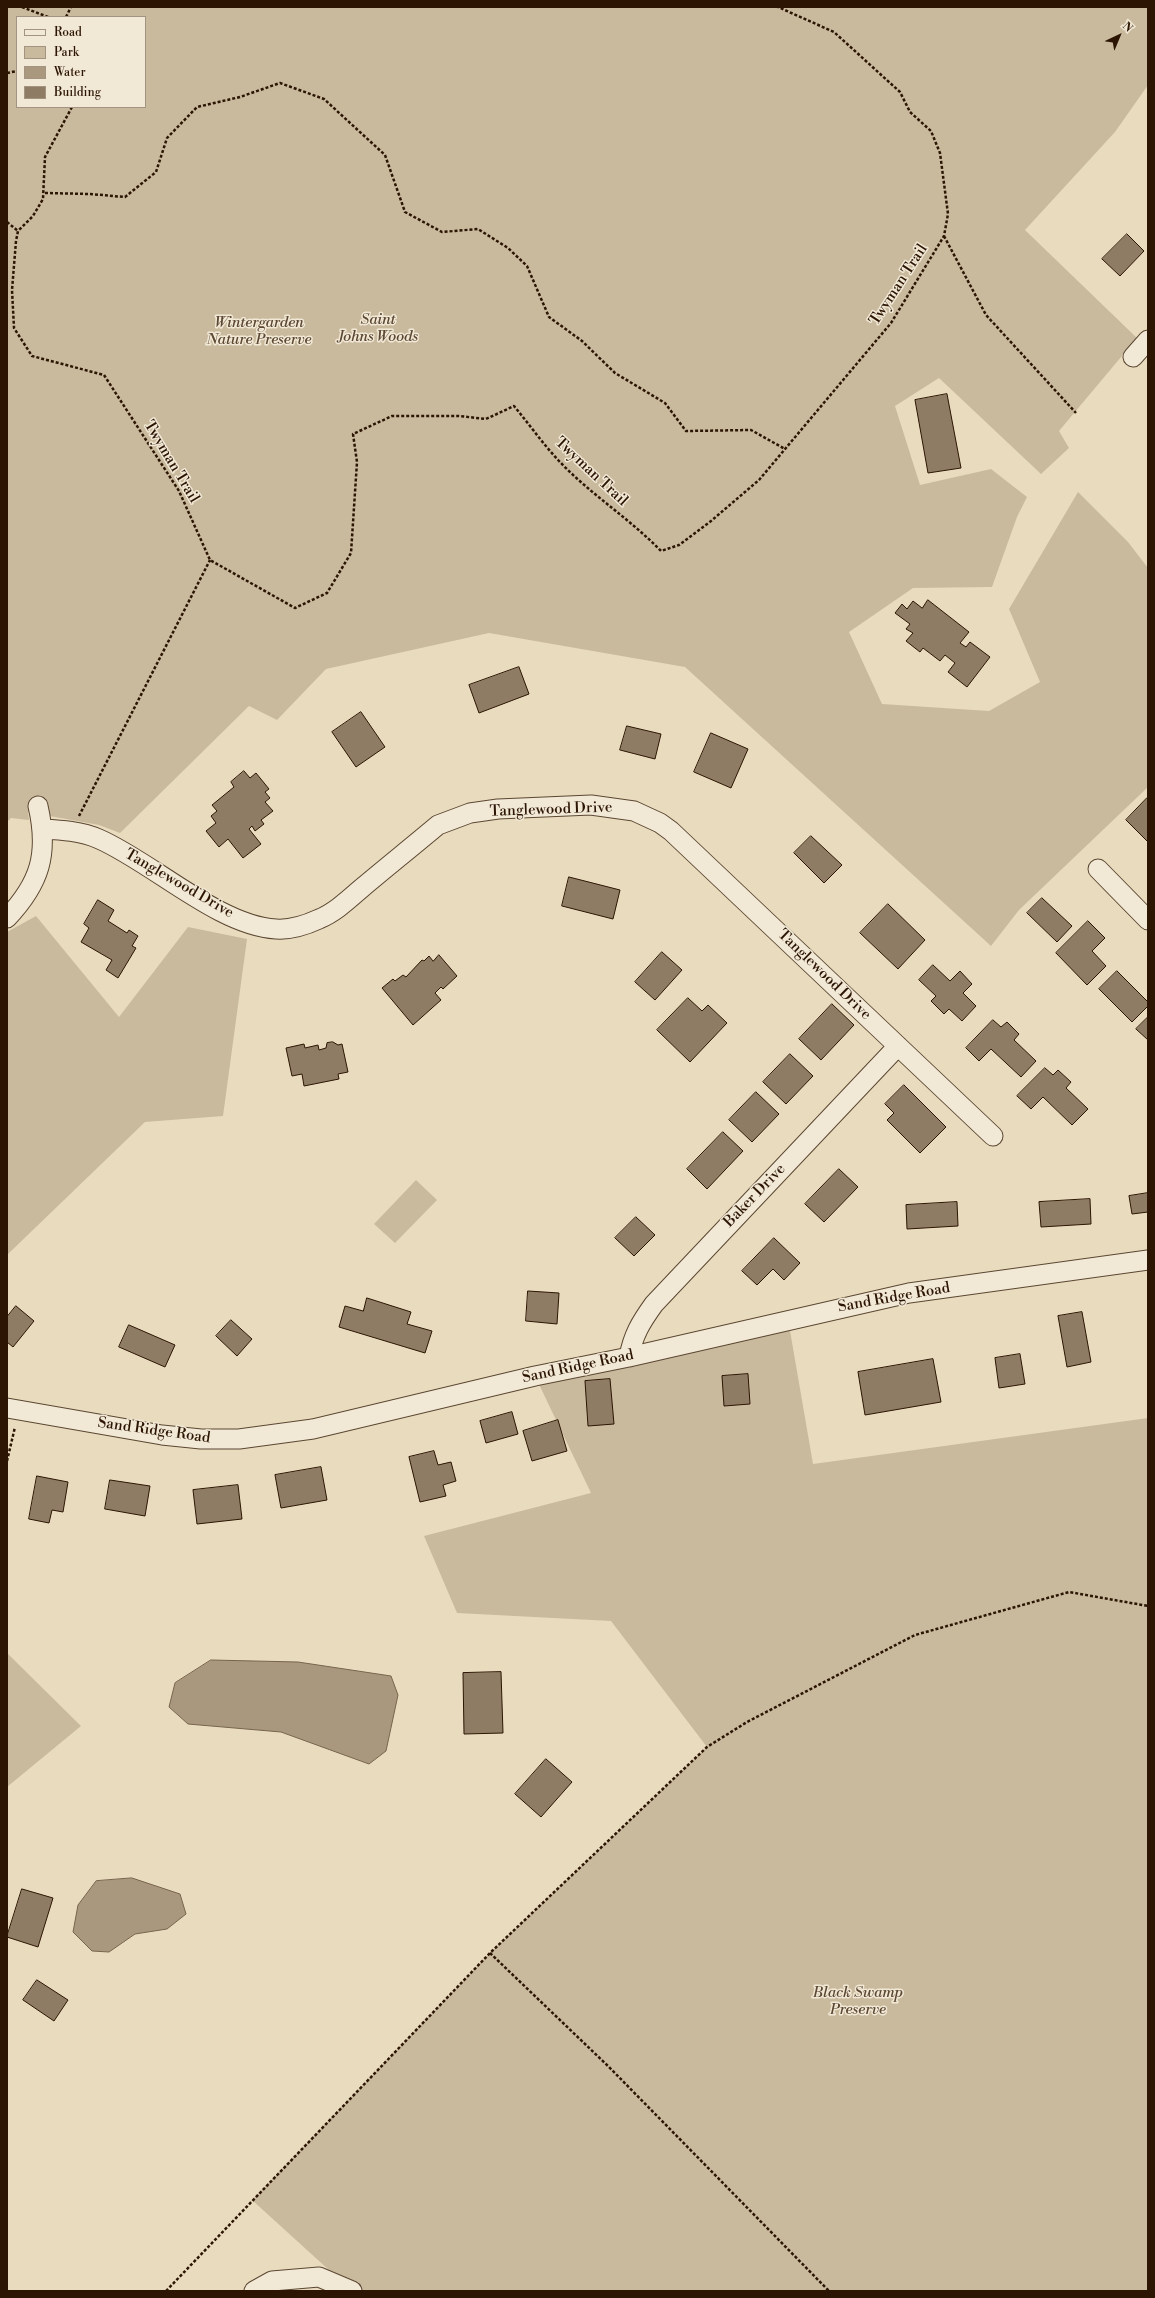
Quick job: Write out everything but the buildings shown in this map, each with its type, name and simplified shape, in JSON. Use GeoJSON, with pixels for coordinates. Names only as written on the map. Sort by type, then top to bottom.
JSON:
{"type":"FeatureCollection","features":[{"type":"Feature","properties":{"kind":"street"},"geometry":{"type":"LineString","coordinates":[[1133,357],[1148,340]]}},
{"type":"Feature","properties":{"kind":"street","name":"Tanglewood Drive"},"geometry":{"type":"LineString","coordinates":[[42,829],[72,831],[98,838],[122,851],[214,908],[244,921],[265,928],[277,930],[306,925],[333,911],[438,825],[457,817],[498,809],[591,805],[634,811],[654,819],[671,831],[993,1136]]}},
{"type":"Feature","properties":{"kind":"street"},"geometry":{"type":"LineString","coordinates":[[7,918],[18,906],[35,881],[39,870],[42,829],[38,806]]}},
{"type":"Feature","properties":{"kind":"street"},"geometry":{"type":"LineString","coordinates":[[1098,869],[1148,920]]}},
{"type":"Feature","properties":{"kind":"street","name":"Baker Drive"},"geometry":{"type":"LineString","coordinates":[[629,1357],[633,1338],[640,1323],[654,1304],[898,1046]]}},
{"type":"Feature","properties":{"kind":"street","name":"Sand Ridge Road"},"geometry":{"type":"LineString","coordinates":[[13,1409],[162,1435],[201,1439],[239,1440],[313,1429],[535,1376],[629,1357],[909,1293],[1148,1260]]}},
{"type":"Feature","properties":{"kind":"street"},"geometry":{"type":"LineString","coordinates":[[254,2291],[272,2281],[318,2277],[352,2291]]}},
{"type":"Feature","properties":{"kind":"path"},"geometry":{"type":"LineString","coordinates":[[22,7],[45,16]]}},
{"type":"Feature","properties":{"kind":"path"},"geometry":{"type":"LineString","coordinates":[[66,16],[71,7]]}},
{"type":"Feature","properties":{"kind":"path","name":"Twyman Trail"},"geometry":{"type":"LineString","coordinates":[[18,231],[12,290],[14,328],[32,356],[104,375],[179,491],[210,560],[295,608],[327,593],[351,553],[358,462],[353,434],[392,416],[459,416],[486,419],[514,406],[559,461],[606,504],[638,527],[661,551],[679,545],[759,480],[891,323],[944,236],[948,214],[940,153],[931,131],[910,112],[900,92],[834,32],[778,7]]}},
{"type":"Feature","properties":{"kind":"path"},"geometry":{"type":"LineString","coordinates":[[45,193],[125,197],[156,172],[167,138],[197,107],[240,97],[280,83],[324,99],[385,155],[405,212],[442,232],[478,229],[508,248],[528,266],[549,317],[582,341],[615,373],[665,403],[686,431],[751,430],[785,449]]}},
{"type":"Feature","properties":{"kind":"path"},"geometry":{"type":"LineString","coordinates":[[7,222],[18,231],[33,216],[45,193],[45,157],[71,108]]}},
{"type":"Feature","properties":{"kind":"path"},"geometry":{"type":"LineString","coordinates":[[944,236],[986,315],[1076,413]]}},
{"type":"Feature","properties":{"kind":"path"},"geometry":{"type":"LineString","coordinates":[[72,831],[210,560]]}},
{"type":"Feature","properties":{"kind":"path"},"geometry":{"type":"LineString","coordinates":[[7,1461],[13,1409]]}},
{"type":"Feature","properties":{"kind":"path"},"geometry":{"type":"LineString","coordinates":[[166,2291],[490,1953],[707,1747],[754,1719],[915,1635],[1069,1592],[1148,1606]]}},
{"type":"Feature","properties":{"kind":"path"},"geometry":{"type":"LineString","coordinates":[[490,1953],[608,2066],[829,2291]]}},
{"type":"Feature","properties":{"kind":"green space","name":"Wintergarden Nature Preserve"},"geometry":{"type":"Polygon","coordinates":[[[7,7],[1148,7],[1148,85],[1115,132],[1025,230],[1137,338],[1059,431],[1069,448],[1041,474],[939,378],[895,406],[920,485],[991,469],[1027,497],[1017,517],[992,587],[913,588],[849,632],[882,704],[989,711],[1040,682],[1009,609],[1078,492],[1128,542],[1148,568],[1148,787],[1019,910],[991,946],[685,667],[489,633],[326,669],[277,720],[249,706],[120,833],[99,825],[28,812],[29,820],[11,818],[7,822],[7,7]]]}},
{"type":"Feature","properties":{"kind":"green space"},"geometry":{"type":"Polygon","coordinates":[[[36,916],[119,1017],[188,927],[247,939],[223,1116],[145,1122],[7,1255],[7,932],[36,916]]]}},
{"type":"Feature","properties":{"kind":"green space"},"geometry":{"type":"Polygon","coordinates":[[[416,1180],[437,1200],[395,1243],[374,1224],[416,1180]]]}},
{"type":"Feature","properties":{"kind":"green space","name":"Black Swamp Preserve"},"geometry":{"type":"Polygon","coordinates":[[[788,1319],[813,1464],[1148,1418],[1148,2291],[352,2291],[252,2200],[490,1953],[707,1747],[611,1621],[457,1613],[424,1536],[591,1493],[535,1376],[788,1319]]]}},
{"type":"Feature","properties":{"kind":"green space"},"geometry":{"type":"Polygon","coordinates":[[[7,1653],[81,1726],[7,1787],[7,1653]]]}},
{"type":"Feature","properties":{"kind":"water"},"geometry":{"type":"Polygon","coordinates":[[[211,1660],[298,1662],[391,1676],[398,1695],[386,1751],[369,1764],[281,1732],[188,1724],[169,1707],[175,1683],[211,1660]]]}},
{"type":"Feature","properties":{"kind":"water"},"geometry":{"type":"Polygon","coordinates":[[[132,1878],[180,1894],[186,1914],[167,1929],[135,1934],[109,1952],[92,1951],[73,1932],[78,1905],[96,1881],[132,1878]]]}},
{"type":"Feature","properties":{"kind":"park label","name":"Saint Johns Woods"},"geometry":{"type":"Point","coordinates":[378,328]}}]}
